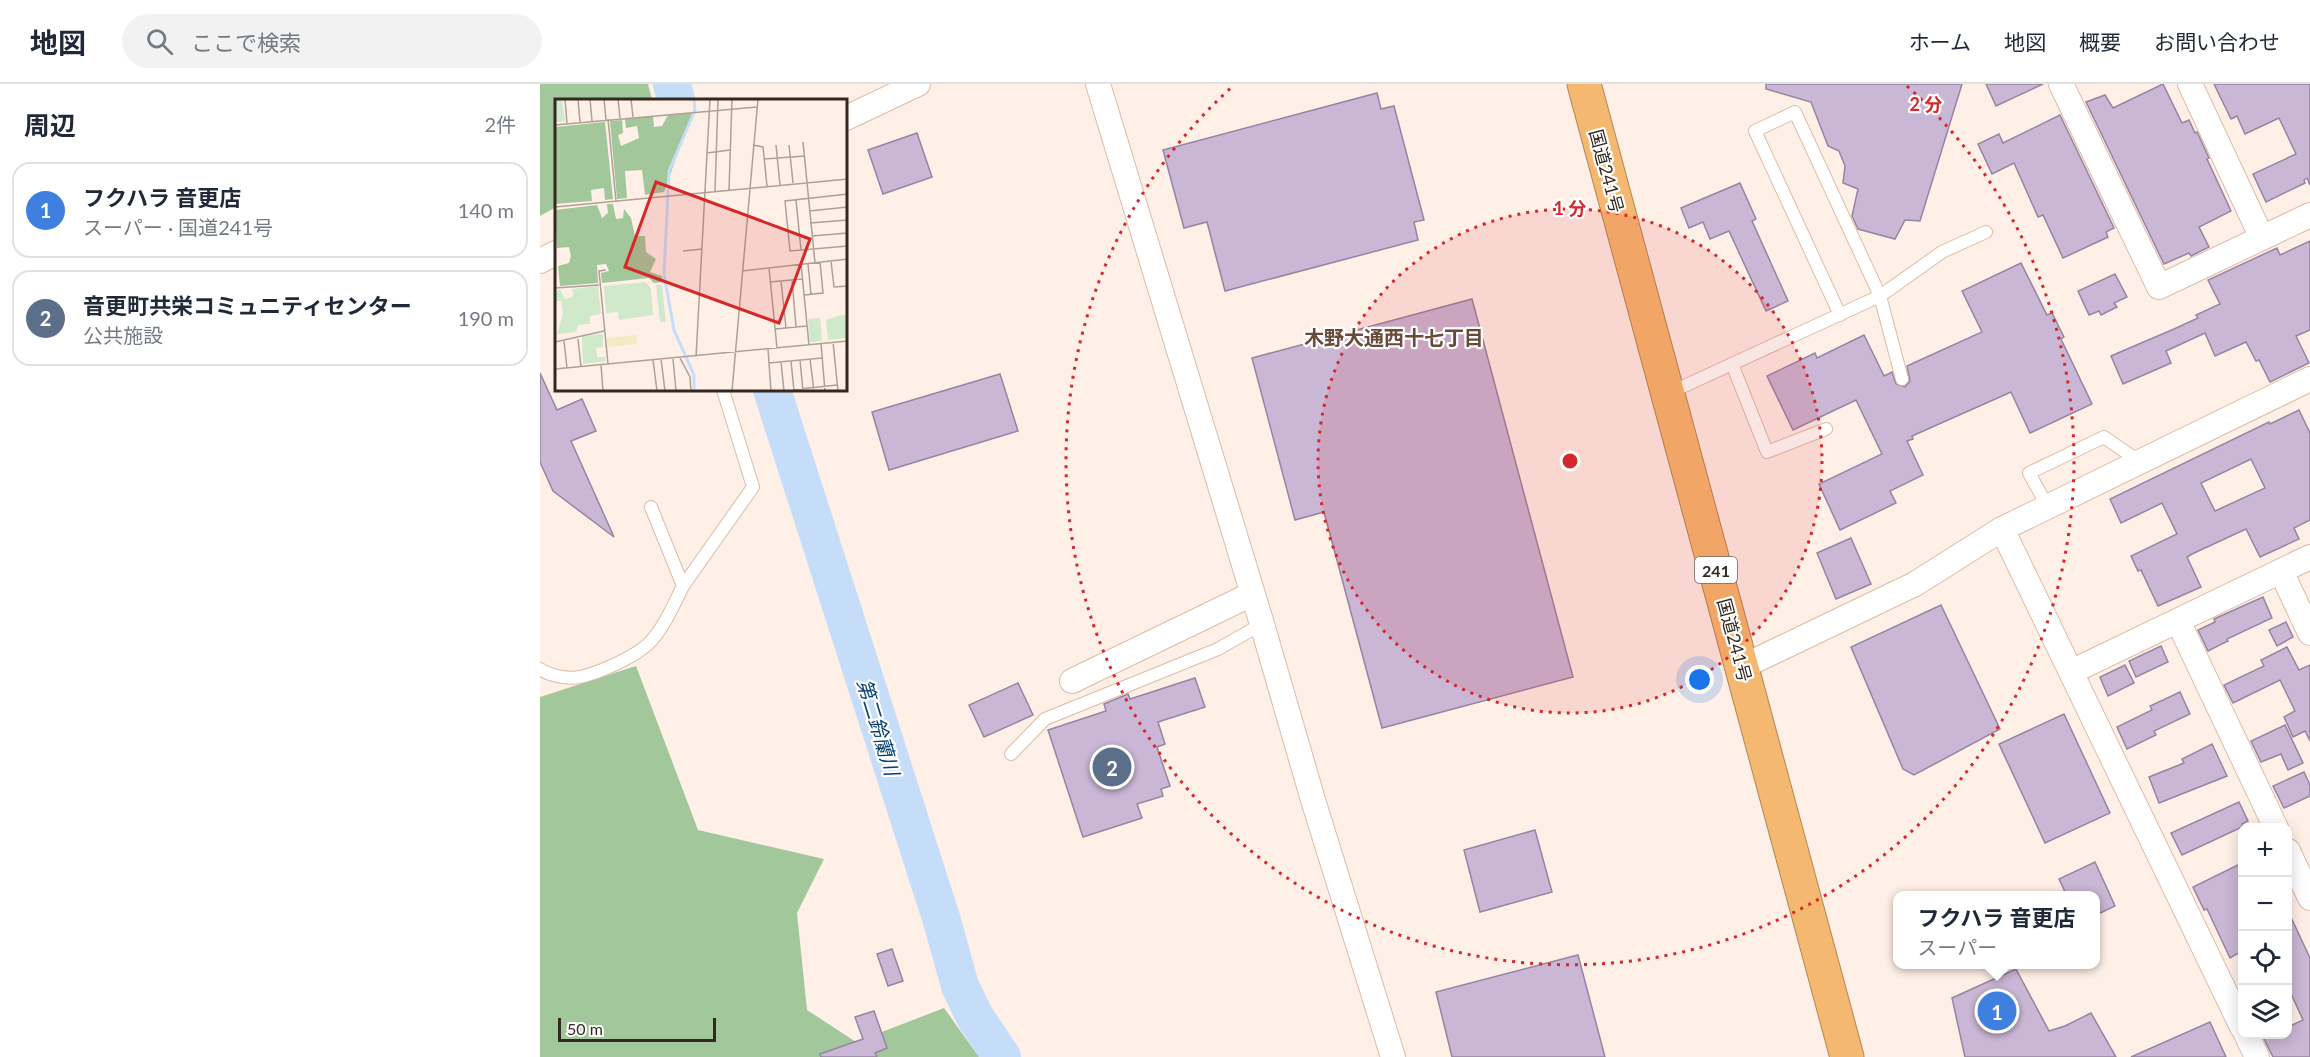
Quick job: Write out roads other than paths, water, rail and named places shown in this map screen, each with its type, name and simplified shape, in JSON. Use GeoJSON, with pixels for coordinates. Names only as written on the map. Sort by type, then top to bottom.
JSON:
{"type":"FeatureCollection","features":[{"type":"Feature","properties":{"kind":"highway","name":"国道241号"},"geometry":{"type":"LineString","coordinates":[[1584,84],[1847,1057]]}},
{"type":"Feature","properties":{"kind":"street"},"geometry":{"type":"LineString","coordinates":[[848,117],[918,84]]}},
{"type":"Feature","properties":{"kind":"street"},"geometry":{"type":"LineString","coordinates":[[1098,84],[1313,800],[1393,1057]]}},
{"type":"Feature","properties":{"kind":"street"},"geometry":{"type":"LineString","coordinates":[[2061,84],[2159,287],[2310,215]]}},
{"type":"Feature","properties":{"kind":"street"},"geometry":{"type":"LineString","coordinates":[[2190,84],[2262,238]]}},
{"type":"Feature","properties":{"kind":"street"},"geometry":{"type":"LineString","coordinates":[[540,261],[555,254]]}},
{"type":"Feature","properties":{"kind":"street"},"geometry":{"type":"LineString","coordinates":[[1742,667],[1915,584],[2002,529],[2310,380]]}},
{"type":"Feature","properties":{"kind":"street"},"geometry":{"type":"LineString","coordinates":[[2002,529],[2238,1019]]}},
{"type":"Feature","properties":{"kind":"street"},"geometry":{"type":"LineString","coordinates":[[2071,672],[2310,557]]}},
{"type":"Feature","properties":{"kind":"street"},"geometry":{"type":"LineString","coordinates":[[2281,572],[2310,633]]}},
{"type":"Feature","properties":{"kind":"street"},"geometry":{"type":"LineString","coordinates":[[1072,681],[1252,594]]}},
{"type":"Feature","properties":{"kind":"street"},"geometry":{"type":"LineString","coordinates":[[2178,621],[2274,823]]}},
{"type":"Feature","properties":{"kind":"street"},"geometry":{"type":"LineString","coordinates":[[2292,860],[2310,898]]}},
{"type":"Feature","properties":{"kind":"street"},"geometry":{"type":"LineString","coordinates":[[2248,1039],[2257,1057]]}},
{"type":"Feature","properties":{"kind":"lane"},"geometry":{"type":"LineString","coordinates":[[1840,315],[1755,130],[1795,112],[1880,296],[1902,379]]}},
{"type":"Feature","properties":{"kind":"lane"},"geometry":{"type":"LineString","coordinates":[[1668,393],[1880,296],[1942,252],[1986,232]]}},
{"type":"Feature","properties":{"kind":"lane"},"geometry":{"type":"LineString","coordinates":[[1732,364],[1767,452],[1826,429]]}},
{"type":"Feature","properties":{"kind":"lane"},"geometry":{"type":"LineString","coordinates":[[540,669],[548,675],[579,678],[617,663],[648,645],[668,616],[683,586],[753,487],[724,392]]}},
{"type":"Feature","properties":{"kind":"lane"},"geometry":{"type":"LineString","coordinates":[[2048,507],[2029,473],[2104,437],[2140,462]]}},
{"type":"Feature","properties":{"kind":"lane"},"geometry":{"type":"LineString","coordinates":[[651,507],[683,586]]}},
{"type":"Feature","properties":{"kind":"lane"},"geometry":{"type":"LineString","coordinates":[[1011,754],[1045,719],[1218,649],[1262,624]]}},
{"type":"Feature","properties":{"kind":"waterway","name":"第二鈴蘭川"},"geometry":{"type":"LineString","coordinates":[[672,84],[676,99]]}},
{"type":"Feature","properties":{"kind":"waterway","name":"第二鈴蘭川"},"geometry":{"type":"LineString","coordinates":[[773,392],[942,921],[960,986],[975,1017],[1002,1057]]}},
{"type":"Feature","properties":{"kind":"place","name":"音更町共栄コミュニティセンター"},"geometry":{"type":"Point","coordinates":[1112,767]}},
{"type":"Feature","properties":{"kind":"place","name":"フクハラ 音更店"},"geometry":{"type":"Point","coordinates":[1997,1011]}},
{"type":"Feature","properties":{"kind":"district","name":"木野大通西十七丁目"},"geometry":{"type":"Point","coordinates":[1394,337]}}]}
